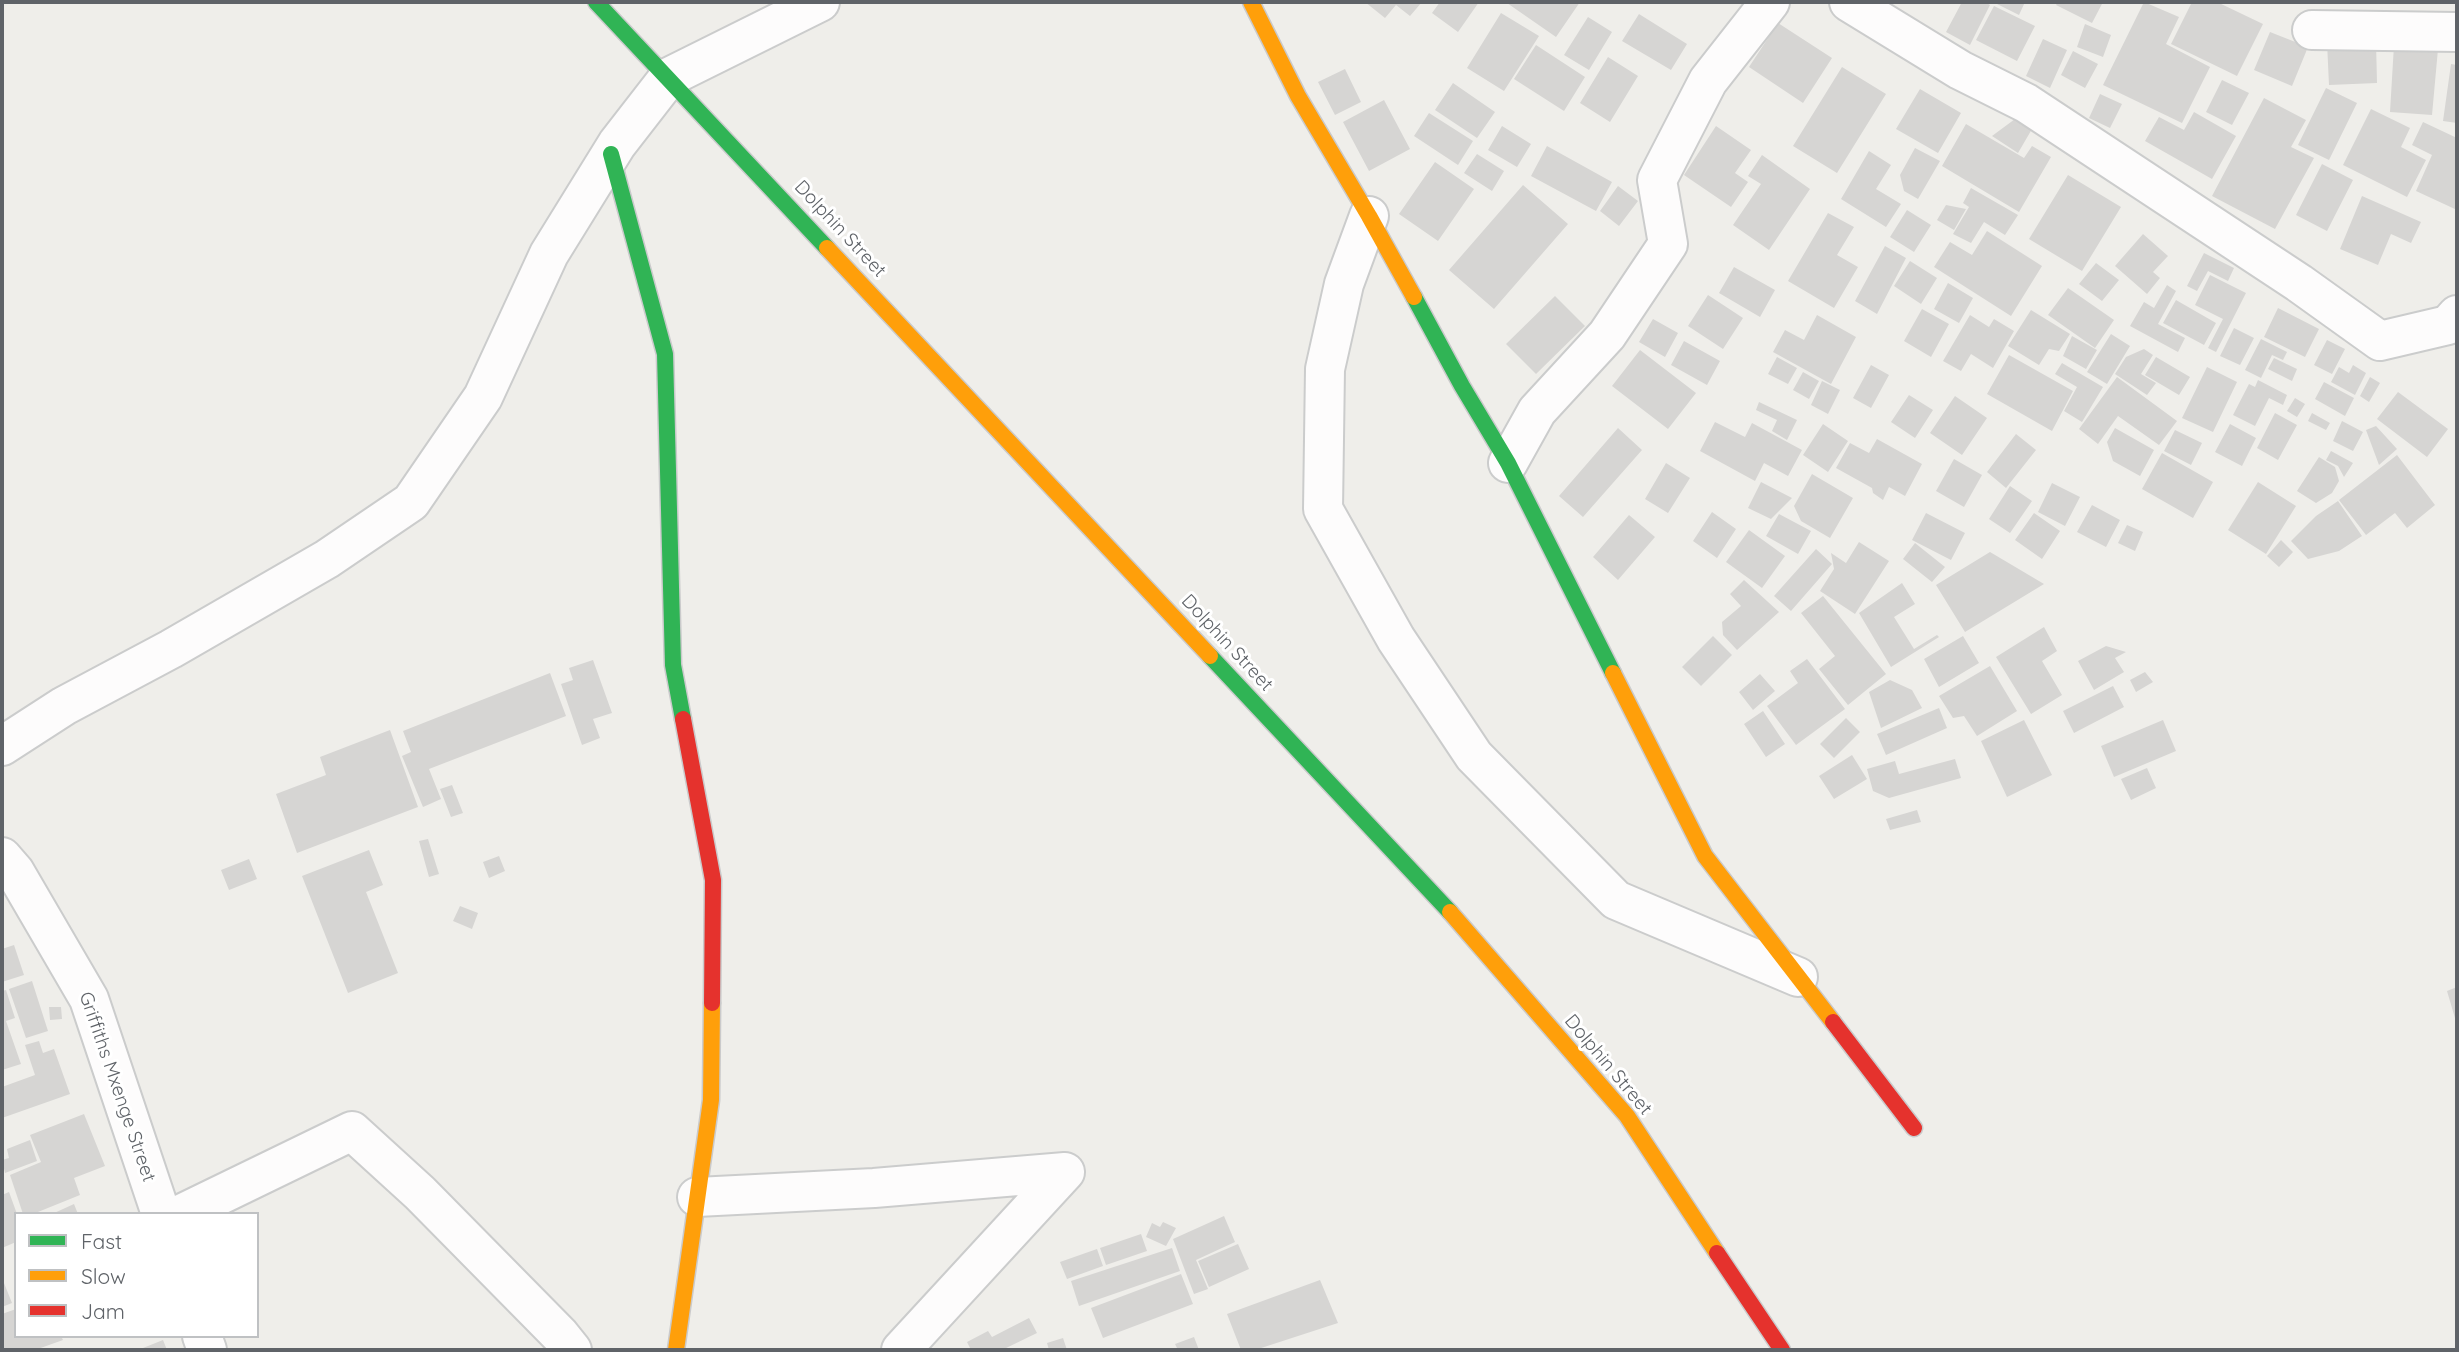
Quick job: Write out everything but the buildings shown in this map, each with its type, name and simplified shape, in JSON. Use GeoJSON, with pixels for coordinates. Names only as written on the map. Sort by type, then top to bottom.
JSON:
{"type":"FeatureCollection","features":[{"type":"Feature","properties":{"kind":"street","name":"Dolphin Street"},"geometry":{"type":"LineString","coordinates":[[596,2],[1441,904],[1627,1116],[1782,1350]]}},
{"type":"Feature","properties":{"kind":"street"},"geometry":{"type":"LineString","coordinates":[[2,746],[64,706],[171,649],[327,559],[411,502],[483,397],[549,254],[611,154],[668,77],[820,2]]}},
{"type":"Feature","properties":{"kind":"street"},"geometry":{"type":"LineString","coordinates":[[1251,2],[1298,96],[1369,216],[1508,464],[1705,856],[1914,1128]]}},
{"type":"Feature","properties":{"kind":"street"},"geometry":{"type":"LineString","coordinates":[[1508,464],[1537,411],[1607,335],[1668,244],[1657,180],[1708,81],[1770,2]]}},
{"type":"Feature","properties":{"kind":"street"},"geometry":{"type":"LineString","coordinates":[[1849,2],[1960,70],[2026,103],[2299,283],[2380,341],[2448,326],[2457,316]]}},
{"type":"Feature","properties":{"kind":"street"},"geometry":{"type":"LineString","coordinates":[[2312,30],[2457,32]]}},
{"type":"Feature","properties":{"kind":"street"},"geometry":{"type":"LineString","coordinates":[[611,154],[665,354],[673,665],[713,880],[711,1100],[676,1350]]}},
{"type":"Feature","properties":{"kind":"street"},"geometry":{"type":"LineString","coordinates":[[1369,216],[1344,284],[1325,369],[1323,509],[1389,627],[1474,757],[1616,900],[1798,977]]}},
{"type":"Feature","properties":{"kind":"street","name":"Griffiths Mxenge Street"},"geometry":{"type":"LineString","coordinates":[[2,857],[15,872],[89,999],[160,1212]]}},
{"type":"Feature","properties":{"kind":"street"},"geometry":{"type":"LineString","coordinates":[[185,1212],[352,1131],[420,1193],[572,1350]]}},
{"type":"Feature","properties":{"kind":"street"},"geometry":{"type":"LineString","coordinates":[[697,1197],[874,1188],[1065,1172],[901,1350]]}},
{"type":"Feature","properties":{"kind":"traffic: fast"},"geometry":{"type":"LineString","coordinates":[[596,2],[827,248]]}},
{"type":"Feature","properties":{"kind":"traffic: fast"},"geometry":{"type":"LineString","coordinates":[[611,154],[665,354],[673,665],[683,719]]}},
{"type":"Feature","properties":{"kind":"traffic: fast"},"geometry":{"type":"LineString","coordinates":[[1414,297],[1508,463],[1613,673]]}},
{"type":"Feature","properties":{"kind":"traffic: fast"},"geometry":{"type":"LineString","coordinates":[[1210,656],[1450,912]]}},
{"type":"Feature","properties":{"kind":"traffic: slow"},"geometry":{"type":"LineString","coordinates":[[1251,2],[1298,96],[1414,297]]}},
{"type":"Feature","properties":{"kind":"traffic: slow"},"geometry":{"type":"LineString","coordinates":[[827,248],[1210,656]]}},
{"type":"Feature","properties":{"kind":"traffic: slow"},"geometry":{"type":"LineString","coordinates":[[1613,673],[1705,856],[1833,1022]]}},
{"type":"Feature","properties":{"kind":"traffic: slow"},"geometry":{"type":"LineString","coordinates":[[1450,912],[1627,1116],[1717,1253]]}},
{"type":"Feature","properties":{"kind":"traffic: slow"},"geometry":{"type":"LineString","coordinates":[[676,1350],[711,1100],[712,1003]]}},
{"type":"Feature","properties":{"kind":"traffic: jam"},"geometry":{"type":"LineString","coordinates":[[683,719],[713,880],[712,1003]]}},
{"type":"Feature","properties":{"kind":"traffic: jam"},"geometry":{"type":"LineString","coordinates":[[1833,1022],[1914,1128]]}},
{"type":"Feature","properties":{"kind":"traffic: jam"},"geometry":{"type":"LineString","coordinates":[[1717,1253],[1782,1350]]}}]}
